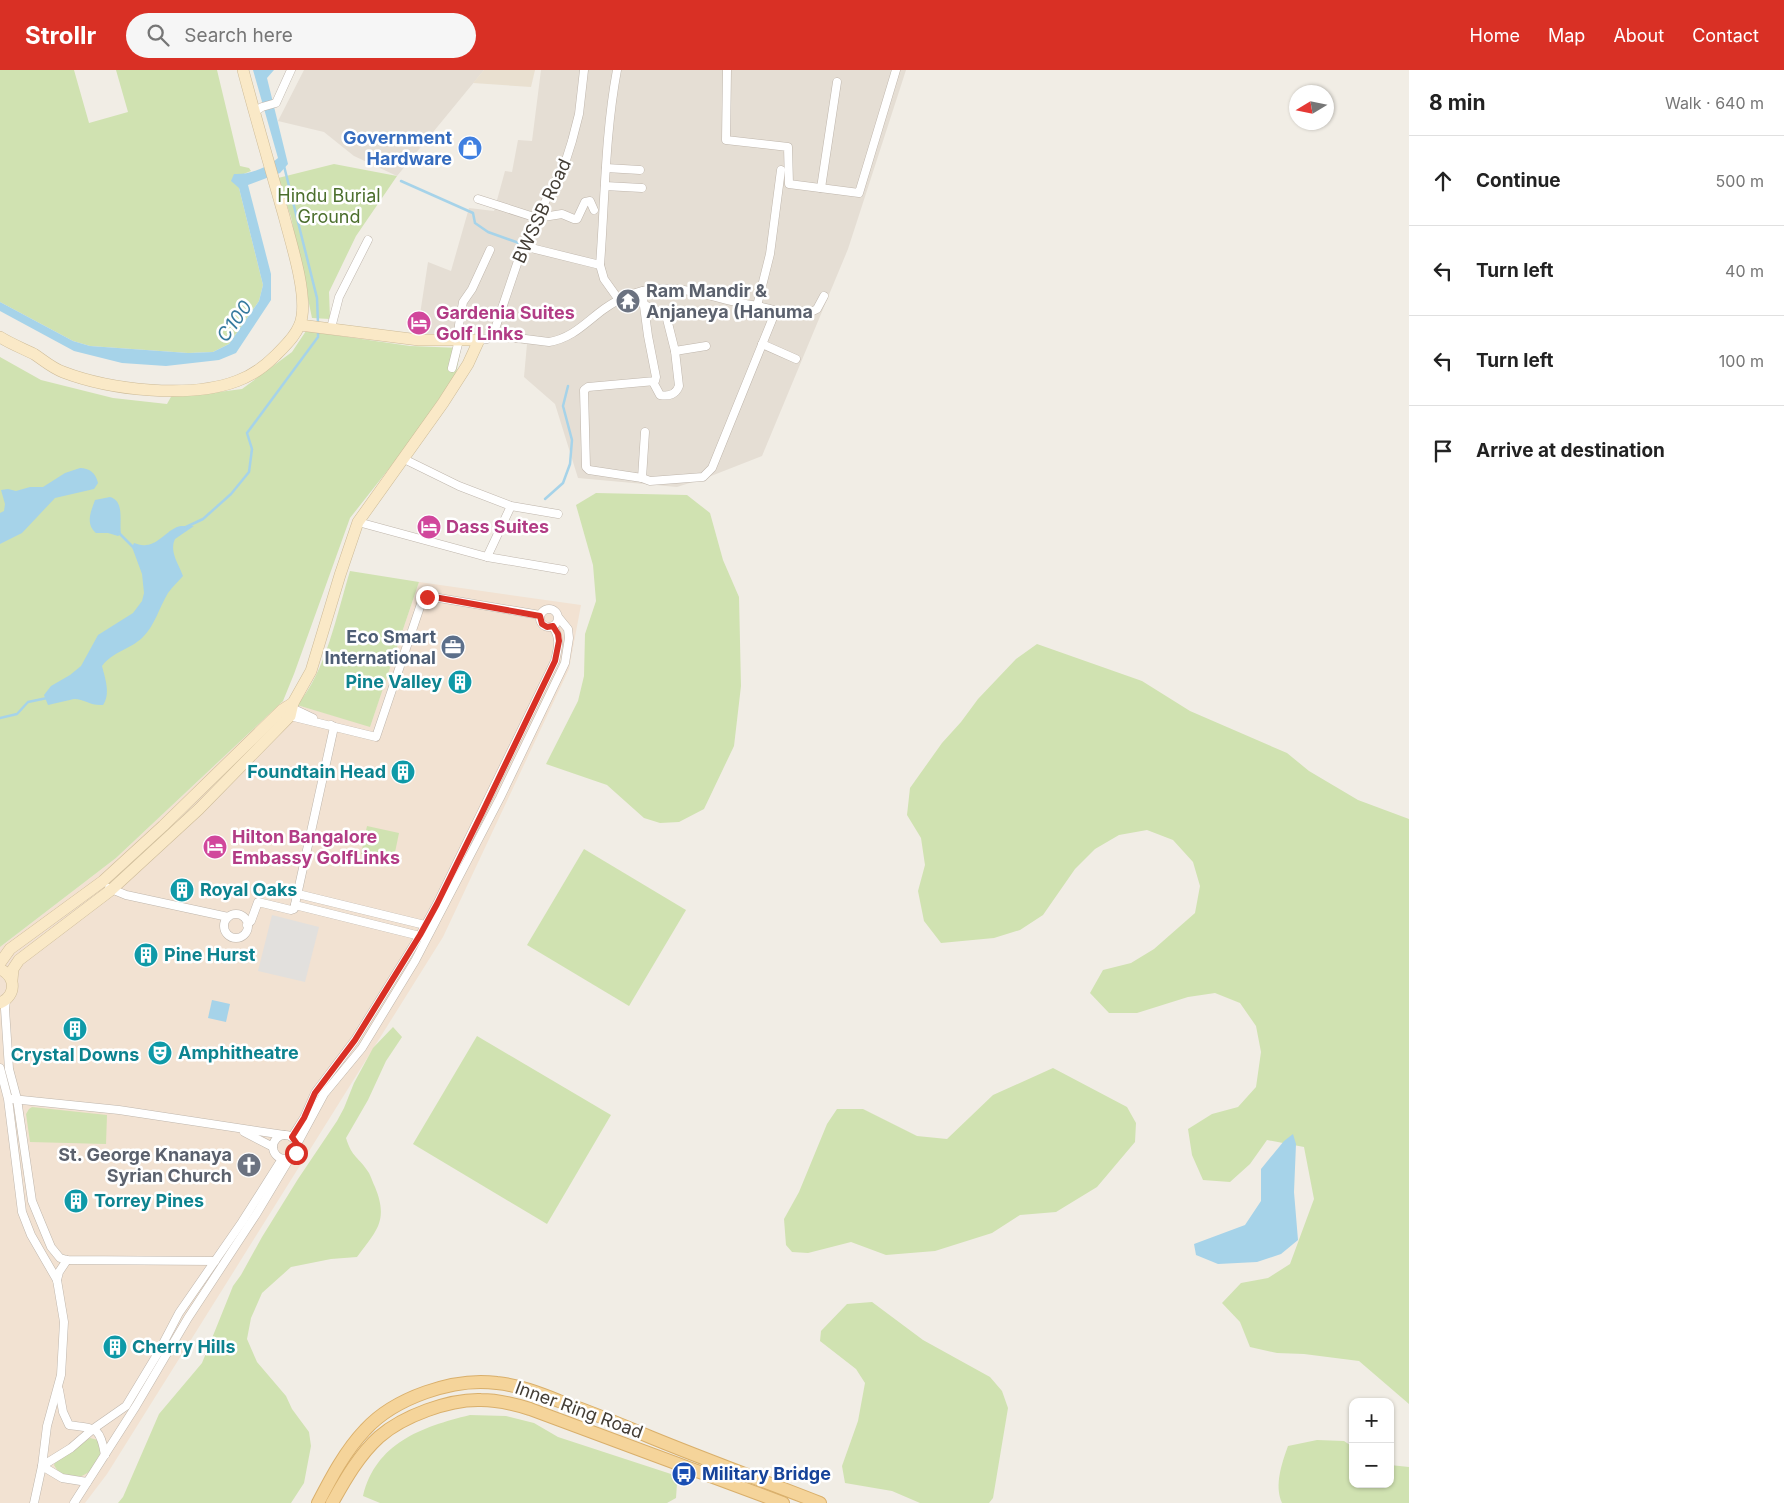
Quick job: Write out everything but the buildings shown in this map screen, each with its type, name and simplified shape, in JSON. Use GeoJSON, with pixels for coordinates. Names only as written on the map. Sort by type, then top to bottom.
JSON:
{"type":"FeatureCollection","features":[{"type":"Feature","properties":{"kind":"main road","name":"Inner Ring Road"},"geometry":{"type":"LineString","coordinates":[[318,1503],[335,1471],[366,1428],[391,1408],[431,1390],[465,1384],[497,1382],[536,1392],[603,1417],[820,1503]]}},
{"type":"Feature","properties":{"kind":"main road","name":"Inner Ring Road"},"geometry":{"type":"LineString","coordinates":[[332,1503],[366,1452],[378,1438],[393,1426],[437,1407],[467,1401],[498,1401],[522,1406],[783,1503]]}},
{"type":"Feature","properties":{"kind":"main road"},"geometry":{"type":"LineString","coordinates":[[675,1462],[681,1449]]}},
{"type":"Feature","properties":{"kind":"street"},"geometry":{"type":"LineString","coordinates":[[0,337],[8,343],[33,354],[60,372],[96,383],[122,388],[181,391],[238,381],[266,364],[281,350],[300,325],[303,308],[296,259],[268,160],[258,109],[243,70]]}},
{"type":"Feature","properties":{"kind":"street"},"geometry":{"type":"LineString","coordinates":[[258,109],[276,103],[291,70]]}},
{"type":"Feature","properties":{"kind":"street","name":"BWSSB Road"},"geometry":{"type":"LineString","coordinates":[[492,335],[523,246],[566,160],[579,114],[584,70]]}},
{"type":"Feature","properties":{"kind":"street"},"geometry":{"type":"LineString","coordinates":[[617,70],[606,168],[600,265],[604,279],[619,300]]}},
{"type":"Feature","properties":{"kind":"street"},"geometry":{"type":"LineString","coordinates":[[727,70],[725,139],[788,147],[789,184],[860,192],[896,70]]}},
{"type":"Feature","properties":{"kind":"street"},"geometry":{"type":"LineString","coordinates":[[821,188],[837,82]]}},
{"type":"Feature","properties":{"kind":"street"},"geometry":{"type":"LineString","coordinates":[[606,168],[640,170]]}},
{"type":"Feature","properties":{"kind":"street"},"geometry":{"type":"LineString","coordinates":[[757,306],[770,254],[781,170]]}},
{"type":"Feature","properties":{"kind":"street"},"geometry":{"type":"LineString","coordinates":[[605,186],[642,188]]}},
{"type":"Feature","properties":{"kind":"street"},"geometry":{"type":"LineString","coordinates":[[478,199],[537,218],[562,214],[577,219],[585,202],[588,201],[590,201],[594,210]]}},
{"type":"Feature","properties":{"kind":"street"},"geometry":{"type":"LineString","coordinates":[[323,327],[368,240]]}},
{"type":"Feature","properties":{"kind":"street"},"geometry":{"type":"LineString","coordinates":[[523,246],[600,265]]}},
{"type":"Feature","properties":{"kind":"street"},"geometry":{"type":"LineString","coordinates":[[452,368],[460,340],[459,325],[463,302],[472,289],[490,250]]}},
{"type":"Feature","properties":{"kind":"street"},"geometry":{"type":"LineString","coordinates":[[300,325],[419,340],[479,340],[487,339],[492,335],[549,342],[558,341],[578,331],[604,309],[619,300],[642,291],[670,287],[771,309],[774,312],[813,311],[817,309],[824,296]]}},
{"type":"Feature","properties":{"kind":"street"},"geometry":{"type":"LineString","coordinates":[[642,291],[656,377],[653,382]]}},
{"type":"Feature","properties":{"kind":"street"},"geometry":{"type":"LineString","coordinates":[[643,304],[666,315],[675,351],[679,386],[672,395],[665,396],[660,395],[653,382]]}},
{"type":"Feature","properties":{"kind":"street"},"geometry":{"type":"LineString","coordinates":[[653,382],[588,387],[584,390],[586,467],[589,470],[642,478],[650,481],[704,477],[708,474],[774,312]]}},
{"type":"Feature","properties":{"kind":"street"},"geometry":{"type":"LineString","coordinates":[[34,1503],[42,1466],[47,1426],[61,1375],[64,1322],[57,1280],[42,1256],[22,1212],[3,1001],[12,991],[13,969],[19,960],[192,815],[289,709],[311,671],[358,522],[457,383],[479,340]]}},
{"type":"Feature","properties":{"kind":"street"},"geometry":{"type":"LineString","coordinates":[[762,344],[796,359]]}},
{"type":"Feature","properties":{"kind":"street"},"geometry":{"type":"LineString","coordinates":[[675,351],[706,346]]}},
{"type":"Feature","properties":{"kind":"street"},"geometry":{"type":"LineString","coordinates":[[642,478],[645,432]]}},
{"type":"Feature","properties":{"kind":"street"},"geometry":{"type":"LineString","coordinates":[[404,459],[459,486],[511,506],[558,514]]}},
{"type":"Feature","properties":{"kind":"street"},"geometry":{"type":"LineString","coordinates":[[487,556],[511,506]]}},
{"type":"Feature","properties":{"kind":"street"},"geometry":{"type":"LineString","coordinates":[[358,522],[487,556],[564,570]]}},
{"type":"Feature","properties":{"kind":"street"},"geometry":{"type":"LineString","coordinates":[[289,709],[334,727],[376,737],[424,598],[434,597],[540,616]]}},
{"type":"Feature","properties":{"kind":"street"},"geometry":{"type":"LineString","coordinates":[[286,1158],[276,1154],[274,1147],[276,1140],[288,1136],[304,1118],[315,1093],[355,1040],[420,935],[429,926],[500,798],[565,663],[569,638],[568,629],[559,618],[557,612],[552,609],[543,610],[540,616],[542,624],[547,627],[557,623],[559,618]]}},
{"type":"Feature","properties":{"kind":"street"},"geometry":{"type":"LineString","coordinates":[[42,1466],[71,1448],[126,1406],[158,1353],[179,1313],[286,1158],[296,1153],[297,1144],[324,1094],[362,1048],[428,939],[429,926],[555,661],[559,641],[558,634],[553,626]]}},
{"type":"Feature","properties":{"kind":"street"},"geometry":{"type":"LineString","coordinates":[[0,963],[10,949],[107,885],[183,807],[289,709]]}},
{"type":"Feature","properties":{"kind":"street"},"geometry":{"type":"LineString","coordinates":[[228,917],[225,920],[224,930],[231,937],[236,938],[244,934],[258,902],[291,910],[294,909],[334,727]]}},
{"type":"Feature","properties":{"kind":"street"},"geometry":{"type":"LineString","coordinates":[[183,807],[192,815]]}},
{"type":"Feature","properties":{"kind":"street"},"geometry":{"type":"LineString","coordinates":[[107,885],[228,917],[242,916],[247,925]]}},
{"type":"Feature","properties":{"kind":"street"},"geometry":{"type":"LineString","coordinates":[[298,894],[429,926]]}},
{"type":"Feature","properties":{"kind":"street"},"geometry":{"type":"LineString","coordinates":[[295,905],[420,935],[428,939]]}},
{"type":"Feature","properties":{"kind":"street"},"geometry":{"type":"LineString","coordinates":[[0,970],[6,972],[12,980]]}},
{"type":"Feature","properties":{"kind":"street"},"geometry":{"type":"LineString","coordinates":[[0,1068],[12,1099],[34,1209],[51,1247],[60,1258],[67,1260],[215,1261]]}},
{"type":"Feature","properties":{"kind":"street"},"geometry":{"type":"LineString","coordinates":[[12,1099],[119,1110],[288,1136],[297,1144]]}},
{"type":"Feature","properties":{"kind":"street"},"geometry":{"type":"LineString","coordinates":[[238,1129],[274,1147]]}},
{"type":"Feature","properties":{"kind":"street"},"geometry":{"type":"LineString","coordinates":[[74,1503],[188,1318],[257,1213],[286,1158]]}},
{"type":"Feature","properties":{"kind":"street"},"geometry":{"type":"LineString","coordinates":[[57,1280],[59,1272],[67,1260]]}},
{"type":"Feature","properties":{"kind":"street"},"geometry":{"type":"LineString","coordinates":[[58,1388],[62,1412],[69,1425],[94,1429],[102,1438],[104,1456]]}},
{"type":"Feature","properties":{"kind":"street"},"geometry":{"type":"LineString","coordinates":[[42,1466],[62,1478],[87,1482]]}},
{"type":"Feature","properties":{"kind":"shaded area"},"geometry":{"type":"Polygon","coordinates":[[[304,70],[484,70],[397,176],[354,156],[324,132],[278,121],[304,70]]]}},
{"type":"Feature","properties":{"kind":"shaded area"},"geometry":{"type":"Polygon","coordinates":[[[484,70],[535,70],[531,87],[473,83],[484,70]]]}},
{"type":"Feature","properties":{"kind":"shaded area"},"geometry":{"type":"Polygon","coordinates":[[[541,70],[906,70],[848,249],[762,456],[677,487],[578,478],[555,404],[524,377],[527,344],[417,334],[428,262],[451,271],[469,208],[494,211],[505,171],[512,172],[518,140],[532,141],[541,70]]]}},
{"type":"Feature","properties":{"kind":"shaded area"},"geometry":{"type":"Polygon","coordinates":[[[419,582],[581,605],[569,669],[443,937],[107,1474],[85,1503],[0,1503],[0,947],[116,858],[283,701],[370,726],[419,582]]]}},
{"type":"Feature","properties":{"kind":"shaded area"},"geometry":{"type":"Polygon","coordinates":[[[272,915],[319,927],[305,982],[258,971],[272,915]]]}},
{"type":"Feature","properties":{"kind":"green space"},"geometry":{"type":"Polygon","coordinates":[[[0,70],[74,70],[89,123],[128,112],[116,70],[217,70],[240,166],[249,168],[251,171],[241,175],[239,188],[263,285],[259,301],[229,344],[213,352],[188,353],[90,346],[73,341],[0,302],[0,70]]]}},
{"type":"Feature","properties":{"kind":"green space","name":"Hindu Burial Ground"},"geometry":{"type":"Polygon","coordinates":[[[334,164],[397,176],[356,236],[329,292],[330,319],[312,318],[291,217],[278,178],[334,164]]]}},
{"type":"Feature","properties":{"kind":"green space"},"geometry":{"type":"Polygon","coordinates":[[[306,331],[410,346],[461,348],[456,374],[406,447],[350,518],[283,701],[116,858],[0,947],[0,357],[41,380],[113,398],[167,404],[172,395],[188,396],[242,389],[292,352],[306,331]]]}},
{"type":"Feature","properties":{"kind":"green space"},"geometry":{"type":"Polygon","coordinates":[[[596,493],[687,495],[710,513],[723,560],[739,597],[741,686],[734,746],[704,809],[679,822],[660,823],[644,818],[607,785],[546,764],[578,701],[584,676],[585,634],[596,601],[593,565],[576,505],[596,493]]]}},
{"type":"Feature","properties":{"kind":"green space"},"geometry":{"type":"Polygon","coordinates":[[[350,571],[419,582],[370,727],[297,705],[316,676],[323,659],[350,571]]]}},
{"type":"Feature","properties":{"kind":"green space"},"geometry":{"type":"Polygon","coordinates":[[[1037,644],[1142,681],[1190,711],[1287,753],[1309,771],[1358,800],[1409,819],[1409,1404],[1359,1361],[1304,1354],[1277,1353],[1250,1347],[1240,1322],[1222,1303],[1241,1283],[1268,1278],[1290,1264],[1314,1199],[1304,1147],[1267,1140],[1250,1164],[1230,1182],[1203,1180],[1192,1155],[1188,1129],[1212,1114],[1238,1107],[1256,1087],[1261,1052],[1256,1026],[1240,1003],[1215,993],[1188,997],[1137,1013],[1109,1013],[1090,993],[1103,970],[1131,963],[1154,949],[1195,913],[1200,886],[1193,862],[1173,840],[1147,830],[1119,835],[1095,849],[1075,869],[1043,915],[1020,930],[994,938],[941,943],[924,921],[918,891],[925,865],[921,838],[907,815],[910,788],[942,743],[978,699],[1016,659],[1037,644]]]}},
{"type":"Feature","properties":{"kind":"green space"},"geometry":{"type":"Polygon","coordinates":[[[367,826],[399,833],[393,862],[361,854],[367,826]]]}},
{"type":"Feature","properties":{"kind":"green space"},"geometry":{"type":"Polygon","coordinates":[[[584,849],[686,910],[629,1006],[527,945],[584,849]]]}},
{"type":"Feature","properties":{"kind":"green space"},"geometry":{"type":"Polygon","coordinates":[[[393,1027],[402,1037],[386,1061],[368,1100],[346,1138],[353,1154],[369,1173],[379,1199],[381,1209],[375,1232],[357,1257],[331,1259],[291,1267],[262,1293],[251,1318],[247,1339],[257,1362],[286,1396],[292,1409],[309,1432],[311,1446],[304,1483],[291,1503],[118,1503],[123,1497],[159,1414],[202,1363],[233,1286],[298,1179],[337,1121],[354,1083],[373,1048],[393,1027]]]}},
{"type":"Feature","properties":{"kind":"green space"},"geometry":{"type":"Polygon","coordinates":[[[477,1036],[611,1115],[547,1224],[413,1144],[477,1036]]]}},
{"type":"Feature","properties":{"kind":"green space"},"geometry":{"type":"Polygon","coordinates":[[[1053,1068],[1127,1107],[1136,1123],[1135,1142],[1097,1187],[1056,1212],[1020,1215],[992,1233],[935,1251],[886,1255],[851,1242],[808,1253],[792,1252],[786,1245],[784,1219],[799,1192],[827,1124],[837,1109],[863,1109],[917,1136],[947,1139],[993,1095],[1053,1068]]]}},
{"type":"Feature","properties":{"kind":"green space"},"geometry":{"type":"Polygon","coordinates":[[[32,1107],[107,1115],[106,1144],[30,1142],[26,1114],[32,1107]]]}},
{"type":"Feature","properties":{"kind":"green space"},"geometry":{"type":"Polygon","coordinates":[[[872,1302],[923,1340],[990,1377],[1002,1391],[1008,1408],[993,1498],[989,1503],[920,1503],[892,1491],[845,1483],[842,1466],[858,1421],[865,1383],[856,1369],[820,1341],[821,1331],[847,1304],[872,1302]]]}},
{"type":"Feature","properties":{"kind":"green space"},"geometry":{"type":"Polygon","coordinates":[[[470,1415],[506,1416],[534,1423],[558,1437],[671,1474],[677,1483],[676,1498],[667,1503],[380,1503],[363,1496],[369,1478],[378,1463],[403,1440],[434,1425],[470,1415]]]}},
{"type":"Feature","properties":{"kind":"green space"},"geometry":{"type":"Polygon","coordinates":[[[90,1438],[98,1440],[100,1450],[99,1459],[94,1467],[86,1474],[78,1477],[69,1477],[61,1473],[54,1465],[56,1461],[90,1438]]]}},
{"type":"Feature","properties":{"kind":"green space"},"geometry":{"type":"Polygon","coordinates":[[[1317,1440],[1344,1441],[1349,1444],[1349,1488],[1394,1488],[1394,1465],[1409,1467],[1409,1503],[1282,1503],[1279,1482],[1281,1467],[1288,1446],[1317,1440]]]}},
{"type":"Feature","properties":{"kind":"water"},"geometry":{"type":"Polygon","coordinates":[[[253,70],[274,70],[267,78],[288,164],[280,173],[248,185],[271,274],[271,300],[236,353],[219,360],[166,366],[122,363],[74,351],[0,311],[0,302],[73,341],[90,346],[188,353],[213,352],[229,344],[259,301],[263,285],[239,188],[231,181],[234,174],[257,170],[278,158],[253,70]]]}},
{"type":"Feature","properties":{"kind":"water"},"geometry":{"type":"Polygon","coordinates":[[[80,468],[89,470],[96,476],[98,483],[94,489],[55,498],[22,533],[0,544],[0,513],[4,511],[5,504],[1,490],[16,491],[30,487],[43,487],[65,473],[80,468]]]}},
{"type":"Feature","properties":{"kind":"water"},"geometry":{"type":"Polygon","coordinates":[[[110,497],[115,499],[120,507],[121,534],[118,536],[108,533],[96,533],[90,522],[95,500],[110,497]]]}},
{"type":"Feature","properties":{"kind":"water"},"geometry":{"type":"Polygon","coordinates":[[[194,526],[175,539],[173,544],[175,558],[183,576],[168,593],[154,622],[143,637],[111,657],[102,666],[107,691],[103,705],[74,699],[48,705],[44,695],[51,686],[81,666],[98,635],[133,613],[142,601],[144,593],[142,574],[132,547],[134,543],[151,544],[176,527],[194,526]]]}},
{"type":"Feature","properties":{"kind":"water"},"geometry":{"type":"Polygon","coordinates":[[[212,1000],[230,1004],[226,1022],[208,1018],[212,1000]]]}},
{"type":"Feature","properties":{"kind":"water"},"geometry":{"type":"Polygon","coordinates":[[[1293,1134],[1296,1144],[1294,1192],[1298,1240],[1281,1254],[1257,1262],[1218,1264],[1196,1255],[1194,1244],[1245,1225],[1261,1201],[1261,1169],[1284,1141],[1293,1134]]]}},
{"type":"Feature","properties":{"kind":"waterway"},"geometry":{"type":"LineString","coordinates":[[284,166],[317,298],[318,324]]}},
{"type":"Feature","properties":{"kind":"waterway"},"geometry":{"type":"LineString","coordinates":[[401,181],[473,213],[475,223],[488,232],[519,243]]}},
{"type":"Feature","properties":{"kind":"waterway"},"geometry":{"type":"LineString","coordinates":[[186,527],[203,519],[231,494],[249,472],[252,449],[247,433],[318,337],[318,332]]}},
{"type":"Feature","properties":{"kind":"waterway"},"geometry":{"type":"LineString","coordinates":[[545,499],[563,483],[570,464],[572,440],[563,406],[568,386]]}},
{"type":"Feature","properties":{"kind":"waterway"},"geometry":{"type":"LineString","coordinates":[[119,533],[135,549]]}},
{"type":"Feature","properties":{"kind":"waterway"},"geometry":{"type":"LineString","coordinates":[[0,718],[17,714],[28,702],[47,698]]}},
{"type":"Feature","properties":{"kind":"place","name":"Government Hardware"},"geometry":{"type":"Point","coordinates":[470,148]}},
{"type":"Feature","properties":{"kind":"place","name":"Ram Mandir & Anjaneya (Hanuma"},"geometry":{"type":"Point","coordinates":[628,301]}},
{"type":"Feature","properties":{"kind":"place","name":"Gardenia Suites Golf Links"},"geometry":{"type":"Point","coordinates":[419,323]}},
{"type":"Feature","properties":{"kind":"place","name":"Dass Suites"},"geometry":{"type":"Point","coordinates":[429,527]}},
{"type":"Feature","properties":{"kind":"place","name":"Eco Smart International"},"geometry":{"type":"Point","coordinates":[453,647]}},
{"type":"Feature","properties":{"kind":"place","name":"Pine Valley"},"geometry":{"type":"Point","coordinates":[460,682]}},
{"type":"Feature","properties":{"kind":"place","name":"Foundtain Head"},"geometry":{"type":"Point","coordinates":[403,772]}},
{"type":"Feature","properties":{"kind":"place","name":"Hilton Bangalore Embassy GolfLinks"},"geometry":{"type":"Point","coordinates":[215,847]}},
{"type":"Feature","properties":{"kind":"place","name":"Royal Oaks"},"geometry":{"type":"Point","coordinates":[182,890]}},
{"type":"Feature","properties":{"kind":"place","name":"Pine Hurst"},"geometry":{"type":"Point","coordinates":[146,955]}},
{"type":"Feature","properties":{"kind":"place","name":"Crystal Downs"},"geometry":{"type":"Point","coordinates":[75,1029]}},
{"type":"Feature","properties":{"kind":"place","name":"Amphitheatre"},"geometry":{"type":"Point","coordinates":[160,1053]}},
{"type":"Feature","properties":{"kind":"place","name":"St. George Knanaya Syrian Church"},"geometry":{"type":"Point","coordinates":[249,1165]}},
{"type":"Feature","properties":{"kind":"place","name":"Torrey Pines"},"geometry":{"type":"Point","coordinates":[76,1201]}},
{"type":"Feature","properties":{"kind":"place","name":"Cherry Hills"},"geometry":{"type":"Point","coordinates":[115,1347]}},
{"type":"Feature","properties":{"kind":"place","name":"Military Bridge"},"geometry":{"type":"Point","coordinates":[684,1474]}},
{"type":"Feature","properties":{"kind":"route"},"geometry":{"type":"LineString","coordinates":[[296,1153],[297,1144],[292,1137],[304,1118],[310,1102],[355,1040],[420,935],[482,813],[555,661],[559,641],[558,634],[553,626],[544,626],[540,622],[540,616],[427,597]]}},
{"type":"Feature","properties":{"kind":"water label","name":"C100"},"geometry":{"type":"Point","coordinates":[234,321]}}]}
